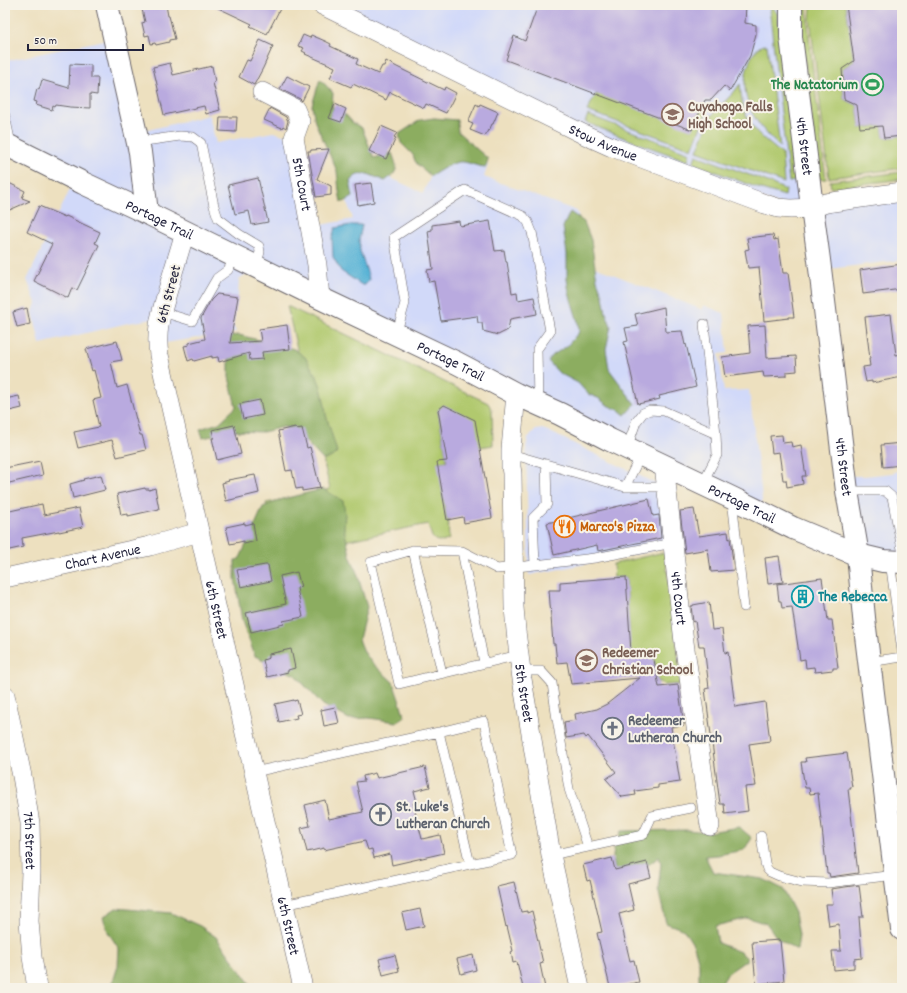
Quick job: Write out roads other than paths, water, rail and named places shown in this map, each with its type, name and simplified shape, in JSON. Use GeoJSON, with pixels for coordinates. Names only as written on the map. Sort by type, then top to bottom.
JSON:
{"type":"FeatureCollection","features":[{"type":"Feature","properties":{"kind":"street"},"geometry":{"type":"LineString","coordinates":[[107,5],[140,152],[146,213]]}},
{"type":"Feature","properties":{"kind":"street","name":"Stow Avenue"},"geometry":{"type":"LineString","coordinates":[[322,5],[612,147],[764,204],[778,208],[812,208],[826,203],[902,192]]}},
{"type":"Feature","properties":{"kind":"street","name":"4th Street"},"geometry":{"type":"LineString","coordinates":[[791,5],[791,37],[847,492],[858,555],[869,662],[902,929]]}},
{"type":"Feature","properties":{"kind":"street","name":"5th Court"},"geometry":{"type":"LineString","coordinates":[[262,92],[295,109],[300,121],[294,138],[317,265],[320,298]]}},
{"type":"Feature","properties":{"kind":"street","name":"Portage Trail"},"geometry":{"type":"LineString","coordinates":[[8,145],[83,183],[236,256],[793,528],[858,555],[883,561],[898,557]]}},
{"type":"Feature","properties":{"kind":"street","name":"6th Street"},"geometry":{"type":"LineString","coordinates":[[185,232],[162,312],[158,331],[159,355],[303,988]]}},
{"type":"Feature","properties":{"kind":"street","name":"5th Street"},"geometry":{"type":"LineString","coordinates":[[516,394],[511,467],[523,518],[514,568],[514,607],[520,663],[541,801],[551,855],[580,988]]}},
{"type":"Feature","properties":{"kind":"street","name":"4th Court"},"geometry":{"type":"LineString","coordinates":[[664,465],[684,642],[710,826]]}},
{"type":"Feature","properties":{"kind":"street","name":"Chart Avenue"},"geometry":{"type":"LineString","coordinates":[[5,578],[150,546],[199,532]]}},
{"type":"Feature","properties":{"kind":"street","name":"7th Street"},"geometry":{"type":"LineString","coordinates":[[5,695],[7,719],[22,776],[30,823],[31,872],[29,921],[32,957],[37,988]]}},
{"type":"Feature","properties":{"kind":"lane"},"geometry":{"type":"LineString","coordinates":[[5,116],[8,145]]}},
{"type":"Feature","properties":{"kind":"lane"},"geometry":{"type":"LineString","coordinates":[[138,142],[180,136],[193,137],[201,143],[214,206],[218,218],[239,234],[259,246],[260,252],[256,266]]}},
{"type":"Feature","properties":{"kind":"lane"},"geometry":{"type":"LineString","coordinates":[[396,334],[404,304],[394,237],[465,190],[523,216],[528,222],[532,232],[550,331],[537,349],[538,404]]}},
{"type":"Feature","properties":{"kind":"lane"},"geometry":{"type":"LineString","coordinates":[[162,312],[192,321],[216,278],[228,270],[236,256]]}},
{"type":"Feature","properties":{"kind":"lane"},"geometry":{"type":"LineString","coordinates":[[702,484],[717,455],[704,324]]}},
{"type":"Feature","properties":{"kind":"lane"},"geometry":{"type":"LineString","coordinates":[[625,487],[634,451],[636,422],[643,413],[650,410],[664,411],[716,434]]}},
{"type":"Feature","properties":{"kind":"lane"},"geometry":{"type":"LineString","coordinates":[[511,454],[625,487],[666,487]]}},
{"type":"Feature","properties":{"kind":"lane"},"geometry":{"type":"LineString","coordinates":[[535,565],[523,518],[547,504],[546,464]]}},
{"type":"Feature","properties":{"kind":"lane"},"geometry":{"type":"LineString","coordinates":[[847,492],[885,491],[892,497],[898,557],[902,651]]}},
{"type":"Feature","properties":{"kind":"lane"},"geometry":{"type":"LineString","coordinates":[[732,498],[744,607]]}},
{"type":"Feature","properties":{"kind":"lane"},"geometry":{"type":"LineString","coordinates":[[588,848],[569,789],[552,684],[541,671],[520,663],[484,663],[399,684],[371,562],[413,550],[462,551],[497,569],[514,568],[595,558],[673,543]]}},
{"type":"Feature","properties":{"kind":"lane"},"geometry":{"type":"LineString","coordinates":[[413,550],[442,674]]}},
{"type":"Feature","properties":{"kind":"lane"},"geometry":{"type":"LineString","coordinates":[[462,551],[484,663]]}},
{"type":"Feature","properties":{"kind":"lane"},"geometry":{"type":"LineString","coordinates":[[869,662],[902,657]]}},
{"type":"Feature","properties":{"kind":"lane"},"geometry":{"type":"LineString","coordinates":[[254,772],[484,721],[512,855],[284,905]]}},
{"type":"Feature","properties":{"kind":"lane"},"geometry":{"type":"LineString","coordinates":[[439,732],[470,864]]}},
{"type":"Feature","properties":{"kind":"lane"},"geometry":{"type":"LineString","coordinates":[[551,855],[643,835],[652,816],[691,808]]}},
{"type":"Feature","properties":{"kind":"lane"},"geometry":{"type":"LineString","coordinates":[[761,836],[767,869],[779,876],[802,882],[828,883],[895,875]]}},
{"type":"Feature","properties":{"kind":"water"},"geometry":{"type":"Polygon","coordinates":[[[351,225],[362,225],[359,240],[360,251],[369,280],[365,285],[362,285],[341,271],[333,257],[332,238],[335,228],[351,225]]]}},
{"type":"Feature","properties":{"kind":"place","name":"The Natatorium"},"geometry":{"type":"Point","coordinates":[873,84]}},
{"type":"Feature","properties":{"kind":"place","name":"Cuyahoga Falls High School"},"geometry":{"type":"Point","coordinates":[672,115]}},
{"type":"Feature","properties":{"kind":"place","name":"Marco's Pizza"},"geometry":{"type":"Point","coordinates":[565,526]}},
{"type":"Feature","properties":{"kind":"place","name":"The Rebecca"},"geometry":{"type":"Point","coordinates":[802,596]}},
{"type":"Feature","properties":{"kind":"place","name":"Redeemer Christian School"},"geometry":{"type":"Point","coordinates":[587,661]}},
{"type":"Feature","properties":{"kind":"place","name":"Redeemer Lutheran Church"},"geometry":{"type":"Point","coordinates":[612,729]}},
{"type":"Feature","properties":{"kind":"place","name":"St. Luke's Lutheran Church"},"geometry":{"type":"Point","coordinates":[381,815]}}]}
